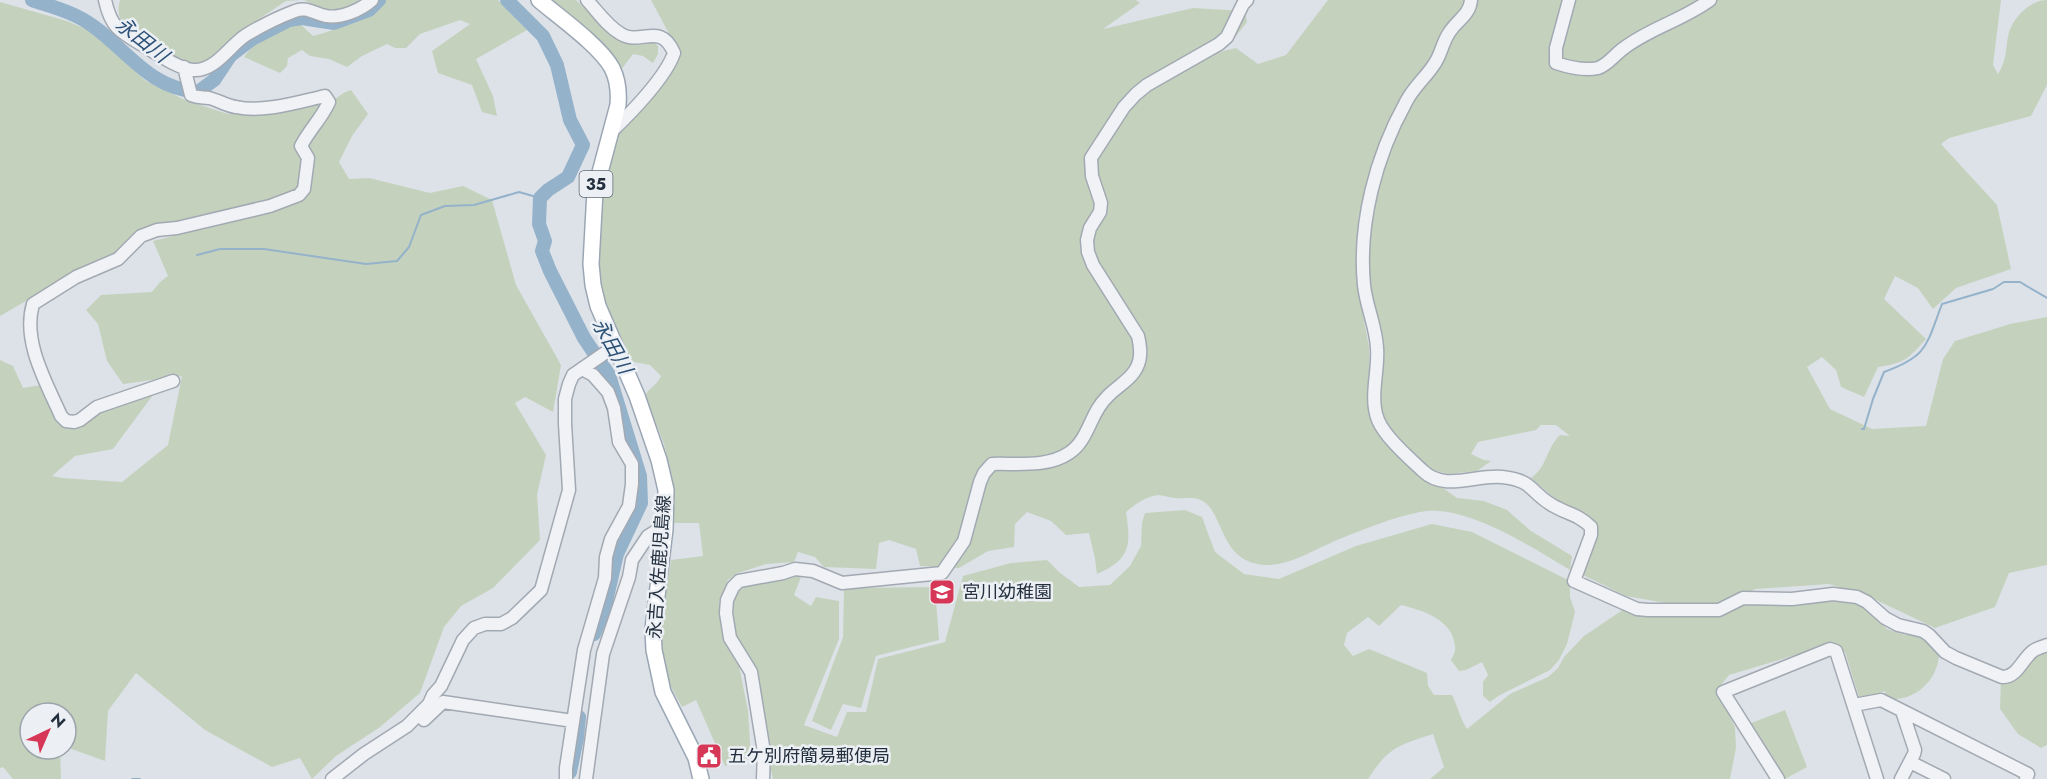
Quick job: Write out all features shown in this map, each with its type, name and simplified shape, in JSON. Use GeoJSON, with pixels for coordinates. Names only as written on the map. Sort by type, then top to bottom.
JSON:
{"type":"FeatureCollection","features":[{"type":"Feature","properties":{"kind":"main road","name":"永吉入佐鹿児島線"},"geometry":{"type":"LineString","coordinates":[[539,0],[586,40],[612,67],[619,93],[618,105],[596,182],[591,264],[593,285],[611,349],[645,416],[666,490],[665,529],[653,629],[654,650],[663,692],[696,758],[701,779]]}},
{"type":"Feature","properties":{"kind":"street"},"geometry":{"type":"LineString","coordinates":[[105,0],[107,14],[118,29],[139,44],[184,67],[195,70],[209,66],[246,36],[296,10],[308,10],[327,17],[337,16],[366,6],[372,0]]}},
{"type":"Feature","properties":{"kind":"street"},"geometry":{"type":"LineString","coordinates":[[587,0],[612,28],[623,36],[650,35],[663,38],[670,44],[674,54],[670,64],[634,110],[611,132]]}},
{"type":"Feature","properties":{"kind":"street"},"geometry":{"type":"LineString","coordinates":[[763,779],[764,752],[751,672],[730,638],[726,613],[727,600],[733,587],[740,582],[795,569],[813,571],[842,583],[942,573],[964,541],[980,482],[992,464],[1053,461],[1070,453],[1084,438],[1103,402],[1134,372],[1140,360],[1138,336],[1093,265],[1088,252],[1087,240],[1090,228],[1100,212],[1101,202],[1092,176],[1091,158],[1124,107],[1136,94],[1227,37],[1247,0]]}},
{"type":"Feature","properties":{"kind":"street"},"geometry":{"type":"LineString","coordinates":[[1471,0],[1467,12],[1449,32],[1434,65],[1406,101],[1387,142],[1369,202],[1362,243],[1364,286],[1376,337],[1378,360],[1374,384],[1376,408],[1379,422],[1388,435],[1425,473],[1449,482],[1500,476],[1519,480],[1528,484],[1550,504],[1582,518],[1591,527],[1591,535],[1574,581],[1637,609],[1719,610],[1743,598],[1783,600],[1845,594],[1867,602],[1885,618],[1899,625],[1923,631],[1945,652],[1956,658],[2002,677],[2008,677],[2017,670],[2032,651],[2047,645]]}},
{"type":"Feature","properties":{"kind":"street"},"geometry":{"type":"LineString","coordinates":[[1569,0],[1556,48],[1556,63],[1577,68],[1596,69],[1648,33],[1698,9],[1710,0]]}},
{"type":"Feature","properties":{"kind":"street"},"geometry":{"type":"LineString","coordinates":[[174,381],[97,407],[80,420],[66,421],[61,416],[35,353],[30,314],[33,304],[76,277],[118,260],[141,236],[157,230],[177,228],[270,206],[298,195],[304,189],[308,158],[301,146],[306,135],[324,114],[329,102],[325,96],[250,109],[234,107],[209,98],[199,98],[189,89],[184,67]]}},
{"type":"Feature","properties":{"kind":"street"},"geometry":{"type":"LineString","coordinates":[[332,779],[364,754],[407,726],[429,704],[441,686],[464,640],[474,628],[485,624],[501,624],[512,618],[541,590],[569,490],[565,399],[573,375],[611,349]]}},
{"type":"Feature","properties":{"kind":"street"},"geometry":{"type":"LineString","coordinates":[[566,779],[584,650],[605,578],[606,557],[611,539],[629,506],[632,484],[632,464],[619,442],[614,408],[608,392],[585,367]]}},
{"type":"Feature","properties":{"kind":"street"},"geometry":{"type":"LineString","coordinates":[[586,779],[603,654],[630,577],[632,560],[648,536],[665,529]]}},
{"type":"Feature","properties":{"kind":"street"},"geometry":{"type":"LineString","coordinates":[[1778,779],[1723,692],[1830,649],[1836,651],[1877,779]]}},
{"type":"Feature","properties":{"kind":"street"},"geometry":{"type":"LineString","coordinates":[[1854,705],[1877,699],[2028,774],[2026,779]]}},
{"type":"Feature","properties":{"kind":"street"},"geometry":{"type":"LineString","coordinates":[[382,742],[392,745],[414,730],[443,702],[573,721]]}},
{"type":"Feature","properties":{"kind":"street"},"geometry":{"type":"LineString","coordinates":[[1901,779],[1915,750],[1902,711]]}},
{"type":"Feature","properties":{"kind":"street"},"geometry":{"type":"LineString","coordinates":[[1910,762],[1944,779]]}},
{"type":"Feature","properties":{"kind":"green space"},"geometry":{"type":"Polygon","coordinates":[[[120,0],[301,0],[286,1],[238,33],[211,59],[195,64],[151,45],[130,31],[119,15],[120,0]]]}},
{"type":"Feature","properties":{"kind":"green space"},"geometry":{"type":"Polygon","coordinates":[[[304,0],[363,0],[347,8],[334,10],[304,0]]]}},
{"type":"Feature","properties":{"kind":"green space"},"geometry":{"type":"Polygon","coordinates":[[[386,0],[498,0],[527,30],[476,59],[493,96],[497,116],[482,112],[472,85],[438,73],[432,51],[470,24],[460,20],[420,34],[406,48],[395,48],[387,44],[362,56],[347,67],[329,59],[310,56],[302,50],[288,58],[287,66],[280,73],[244,57],[261,40],[298,22],[313,36],[352,22],[370,13],[386,0]]]}},
{"type":"Feature","properties":{"kind":"green space"},"geometry":{"type":"Polygon","coordinates":[[[546,0],[576,0],[608,31],[651,40],[658,46],[658,54],[653,63],[643,56],[633,54],[621,70],[546,0]]]}},
{"type":"Feature","properties":{"kind":"green space"},"geometry":{"type":"Polygon","coordinates":[[[651,0],[1136,0],[1140,3],[1103,29],[1193,8],[1245,11],[1247,22],[1236,36],[1215,53],[1236,48],[1258,64],[1286,55],[1328,0],[1467,0],[1467,3],[1441,34],[1437,50],[1382,142],[1358,219],[1360,300],[1369,347],[1373,422],[1396,454],[1457,498],[1484,501],[1507,510],[1531,531],[1572,556],[1570,570],[1498,529],[1457,514],[1438,511],[1420,512],[1390,520],[1279,564],[1253,563],[1240,556],[1231,547],[1207,504],[1195,498],[1158,495],[1145,499],[1126,512],[1128,542],[1126,550],[1117,563],[1097,574],[1089,533],[1066,535],[1051,521],[1027,512],[1015,524],[1014,547],[988,551],[959,568],[920,566],[916,549],[889,540],[879,543],[876,569],[824,567],[815,557],[798,552],[794,562],[766,564],[738,573],[728,580],[719,602],[739,666],[748,711],[751,758],[725,766],[696,700],[682,707],[664,674],[658,645],[671,560],[703,556],[699,523],[674,523],[673,483],[664,444],[645,396],[661,376],[650,365],[629,361],[606,307],[601,289],[597,254],[604,177],[615,137],[675,66],[680,54],[651,0]]]}},
{"type":"Feature","properties":{"kind":"green space"},"geometry":{"type":"Polygon","coordinates":[[[1477,0],[2001,0],[1993,65],[1998,74],[2005,58],[2009,32],[2015,21],[2029,6],[2047,0],[2047,85],[2031,116],[1949,138],[1941,144],[1997,205],[2011,269],[1956,288],[1933,309],[1918,288],[1895,276],[1884,299],[1926,339],[1905,359],[1878,367],[1864,397],[1841,387],[1836,370],[1822,357],[1807,367],[1830,409],[1872,429],[1926,426],[1943,359],[1955,341],[2010,324],[2047,317],[2047,565],[2009,573],[1995,607],[1935,628],[1870,597],[1829,584],[1755,589],[1725,607],[1700,609],[1626,596],[1581,574],[1593,523],[1577,510],[1560,503],[1531,478],[1541,468],[1560,435],[1570,436],[1556,425],[1541,425],[1536,430],[1478,442],[1471,454],[1491,461],[1477,471],[1448,474],[1426,468],[1385,423],[1381,409],[1367,238],[1375,199],[1391,147],[1410,104],[1454,33],[1473,13],[1477,0]]]}},
{"type":"Feature","properties":{"kind":"green space"},"geometry":{"type":"Polygon","coordinates":[[[0,2],[67,21],[90,31],[146,81],[185,100],[228,114],[267,114],[321,102],[322,109],[304,132],[302,184],[296,191],[269,202],[177,224],[116,255],[92,263],[0,316],[0,2]]]}},
{"type":"Feature","properties":{"kind":"green space"},"geometry":{"type":"Polygon","coordinates":[[[351,90],[368,114],[352,136],[339,162],[349,179],[369,178],[430,193],[463,186],[492,200],[516,285],[561,365],[553,412],[525,397],[515,403],[546,455],[537,495],[540,540],[493,588],[461,606],[444,627],[420,693],[380,727],[336,756],[312,779],[300,758],[272,767],[205,730],[136,673],[108,711],[105,761],[78,751],[78,701],[18,701],[18,761],[60,761],[61,779],[13,779],[3,767],[0,768],[0,360],[13,366],[23,388],[41,385],[61,424],[80,425],[99,411],[153,395],[113,449],[75,456],[52,476],[122,482],[168,445],[182,376],[123,384],[107,361],[98,324],[86,310],[101,295],[152,292],[168,276],[153,241],[271,212],[302,198],[310,191],[314,157],[306,144],[330,105],[343,93],[351,90]]]}},
{"type":"Feature","properties":{"kind":"green space"},"geometry":{"type":"Polygon","coordinates":[[[1185,510],[1202,517],[1215,552],[1244,574],[1279,579],[1356,546],[1432,524],[1472,532],[1570,581],[1570,597],[1575,612],[1567,644],[1559,660],[1550,670],[1490,702],[1483,696],[1483,682],[1488,675],[1482,662],[1459,671],[1451,660],[1455,649],[1449,630],[1443,623],[1427,613],[1401,605],[1379,626],[1368,617],[1347,633],[1344,645],[1353,656],[1369,649],[1427,673],[1428,686],[1434,695],[1452,695],[1467,729],[1510,694],[1548,677],[1584,636],[1627,607],[1717,614],[1743,601],[1823,598],[1859,602],[1887,629],[1905,635],[1918,633],[1939,651],[1938,661],[1935,671],[1924,687],[1907,697],[1897,699],[1886,699],[1885,691],[1860,700],[1845,652],[1832,644],[1729,675],[1717,690],[1735,727],[1736,748],[1730,779],[1430,779],[1444,767],[1433,734],[1395,749],[1382,760],[1368,779],[773,779],[771,770],[767,766],[760,709],[735,644],[731,605],[741,583],[796,572],[801,577],[794,595],[811,606],[816,597],[839,601],[839,639],[804,725],[837,737],[847,712],[866,712],[878,659],[945,642],[963,576],[1011,563],[1047,560],[1079,587],[1110,585],[1130,566],[1141,546],[1145,513],[1185,510]]]}},
{"type":"Feature","properties":{"kind":"green space"},"geometry":{"type":"Polygon","coordinates":[[[935,587],[939,640],[876,656],[861,708],[843,704],[831,730],[812,721],[843,637],[844,588],[935,587]]]}},
{"type":"Feature","properties":{"kind":"green space"},"geometry":{"type":"Polygon","coordinates":[[[2047,643],[2047,745],[2041,748],[2018,734],[2000,709],[2001,679],[2047,643]]]}},
{"type":"Feature","properties":{"kind":"green space"},"geometry":{"type":"Polygon","coordinates":[[[1785,710],[1807,767],[1781,779],[1746,725],[1785,710]]]}},
{"type":"Feature","properties":{"kind":"waterway","name":"永田川"},"geometry":{"type":"LineString","coordinates":[[32,0],[63,10],[86,21],[141,67],[166,84],[198,92],[214,80],[230,56],[252,39],[289,20],[302,18],[334,23],[369,10],[379,0]]}},
{"type":"Feature","properties":{"kind":"waterway","name":"永田川"},"geometry":{"type":"LineString","coordinates":[[507,0],[543,36],[557,65],[570,120],[583,145],[568,177],[540,198],[539,224],[545,241],[542,251],[584,338],[609,375],[640,476],[641,503],[617,554],[604,610],[594,634]]}},
{"type":"Feature","properties":{"kind":"waterway"},"geometry":{"type":"LineString","coordinates":[[197,255],[220,249],[264,249],[366,264],[397,261],[409,247],[421,215],[445,206],[474,205],[519,192],[540,198]]}},
{"type":"Feature","properties":{"kind":"waterway"},"geometry":{"type":"LineString","coordinates":[[1862,429],[1864,429],[1884,372],[1909,361],[1924,348],[1942,304],[1993,289],[2004,282],[2020,282],[2047,298]]}},
{"type":"Feature","properties":{"kind":"waterway","name":"永田川"},"geometry":{"type":"LineString","coordinates":[[570,772],[579,717]]}},
{"type":"Feature","properties":{"kind":"waterway"},"geometry":{"type":"LineString","coordinates":[[132,779],[140,779]]}},
{"type":"Feature","properties":{"kind":"place","name":"宮川幼稚園"},"geometry":{"type":"Point","coordinates":[942,592]}},
{"type":"Feature","properties":{"kind":"place","name":"五ケ別府簡易郵便局"},"geometry":{"type":"Point","coordinates":[709,756]}}]}
